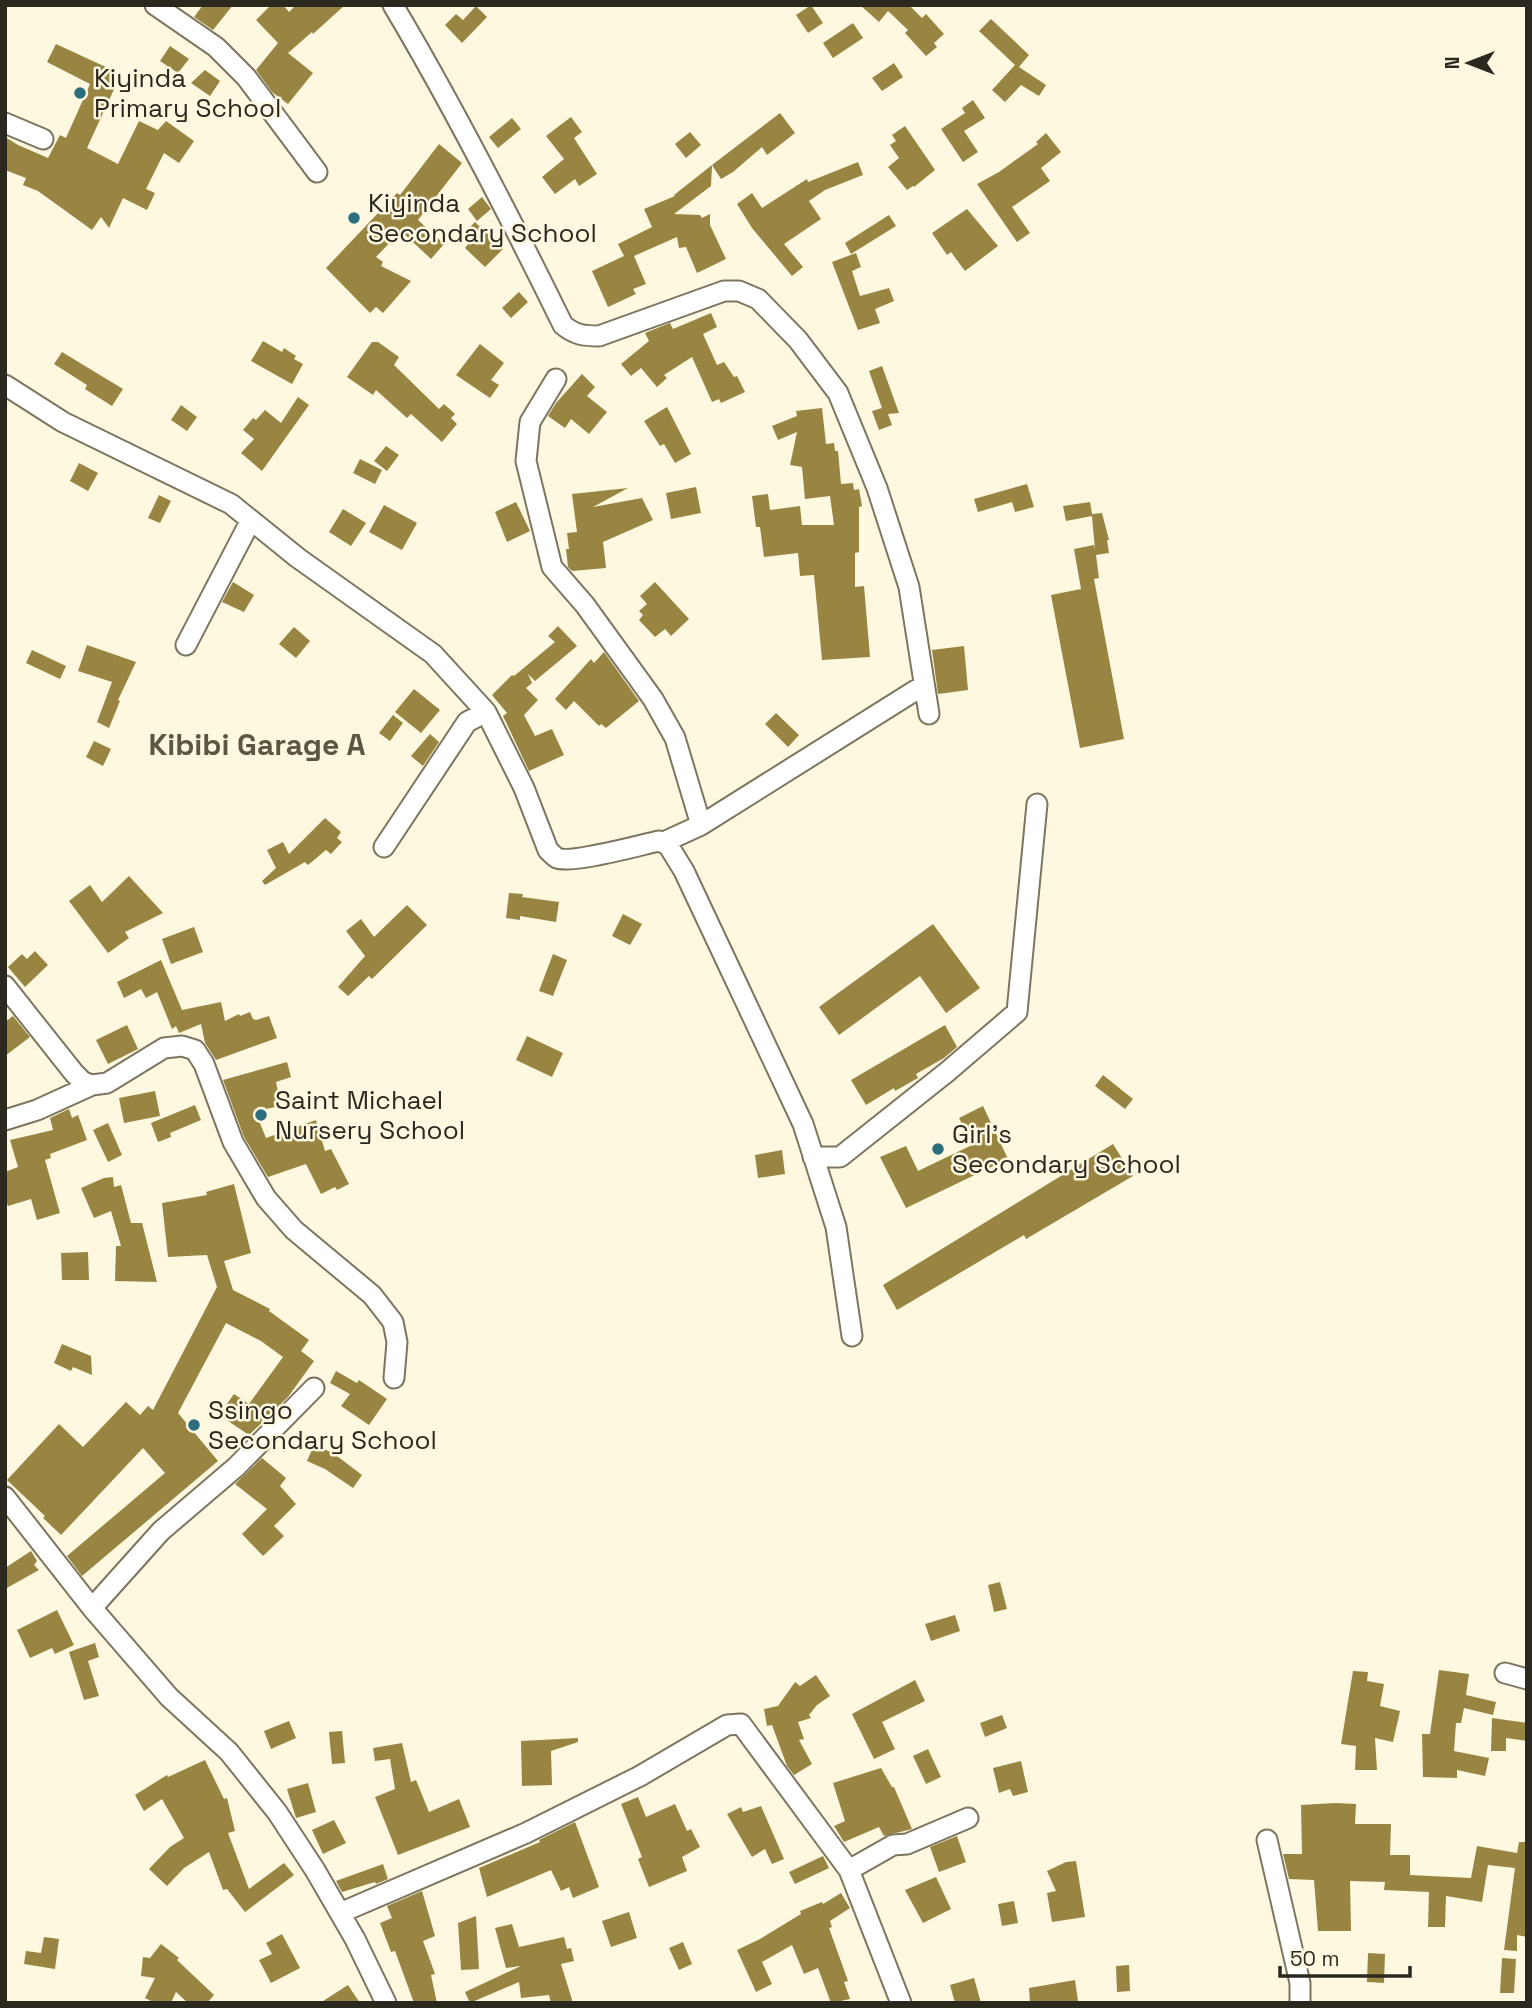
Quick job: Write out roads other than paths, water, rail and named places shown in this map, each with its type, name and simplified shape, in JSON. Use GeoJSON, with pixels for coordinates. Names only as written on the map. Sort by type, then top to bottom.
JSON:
{"type":"FeatureCollection","features":[{"type":"Feature","properties":{"kind":"street"},"geometry":{"type":"LineString","coordinates":[[155,5],[216,47],[246,77],[317,172]]}},
{"type":"Feature","properties":{"kind":"street"},"geometry":{"type":"LineString","coordinates":[[393,5],[512,220],[564,325],[572,332],[582,336],[598,336],[724,291],[739,291],[758,299],[798,340],[838,393],[877,488],[909,587],[929,714]]}},
{"type":"Feature","properties":{"kind":"street"},"geometry":{"type":"LineString","coordinates":[[5,122],[43,139]]}},
{"type":"Feature","properties":{"kind":"street"},"geometry":{"type":"LineString","coordinates":[[556,379],[530,422],[526,461],[552,567],[584,605],[653,699],[675,738],[701,825]]}},
{"type":"Feature","properties":{"kind":"street"},"geometry":{"type":"LineString","coordinates":[[5,385],[63,422],[231,504],[298,558],[433,654],[486,712],[524,788],[548,850],[556,857],[565,859],[589,856],[664,842],[701,825],[924,685]]}},
{"type":"Feature","properties":{"kind":"street"},"geometry":{"type":"LineString","coordinates":[[186,645],[251,520]]}},
{"type":"Feature","properties":{"kind":"street"},"geometry":{"type":"LineString","coordinates":[[384,847],[467,722],[486,712]]}},
{"type":"Feature","properties":{"kind":"street"},"geometry":{"type":"LineString","coordinates":[[813,1157],[840,1157],[1017,1012],[1037,804]]}},
{"type":"Feature","properties":{"kind":"street"},"geometry":{"type":"LineString","coordinates":[[664,842],[684,870],[803,1124],[836,1227],[852,1336]]}},
{"type":"Feature","properties":{"kind":"street"},"geometry":{"type":"LineString","coordinates":[[5,986],[83,1082],[107,1083],[164,1048],[182,1046],[195,1049],[204,1064],[233,1143],[266,1198],[294,1230],[372,1294],[393,1322],[397,1342],[394,1378]]}},
{"type":"Feature","properties":{"kind":"street"},"geometry":{"type":"LineString","coordinates":[[5,1120],[37,1110],[92,1084]]}},
{"type":"Feature","properties":{"kind":"street"},"geometry":{"type":"LineString","coordinates":[[92,1608],[161,1531],[236,1467],[314,1388]]}},
{"type":"Feature","properties":{"kind":"street"},"geometry":{"type":"LineString","coordinates":[[5,1497],[92,1608],[169,1697],[229,1752],[277,1812],[340,1913],[386,2003]]}},
{"type":"Feature","properties":{"kind":"street"},"geometry":{"type":"LineString","coordinates":[[1505,1673],[1527,1679]]}},
{"type":"Feature","properties":{"kind":"street"},"geometry":{"type":"LineString","coordinates":[[340,1913],[526,1833],[640,1776],[727,1725],[741,1724],[849,1870],[901,2003]]}},
{"type":"Feature","properties":{"kind":"street"},"geometry":{"type":"LineString","coordinates":[[849,1870],[894,1845],[907,1844],[968,1818]]}},
{"type":"Feature","properties":{"kind":"street"},"geometry":{"type":"LineString","coordinates":[[1267,1840],[1300,1983],[1300,2003]]}},
{"type":"Feature","properties":{"kind":"place","name":"Kiyinda Primary School"},"geometry":{"type":"Point","coordinates":[80,93]}},
{"type":"Feature","properties":{"kind":"place","name":"Kiyinda Secondary School"},"geometry":{"type":"Point","coordinates":[354,218]}},
{"type":"Feature","properties":{"kind":"place","name":"Saint Michael Nursery School"},"geometry":{"type":"Point","coordinates":[261,1115]}},
{"type":"Feature","properties":{"kind":"place","name":"Girl's Secondary School"},"geometry":{"type":"Point","coordinates":[938,1149]}},
{"type":"Feature","properties":{"kind":"place","name":"Ssingo Secondary School"},"geometry":{"type":"Point","coordinates":[194,1425]}},
{"type":"Feature","properties":{"kind":"district","name":"Kibibi Garage A"},"geometry":{"type":"Point","coordinates":[257,745]}}]}
